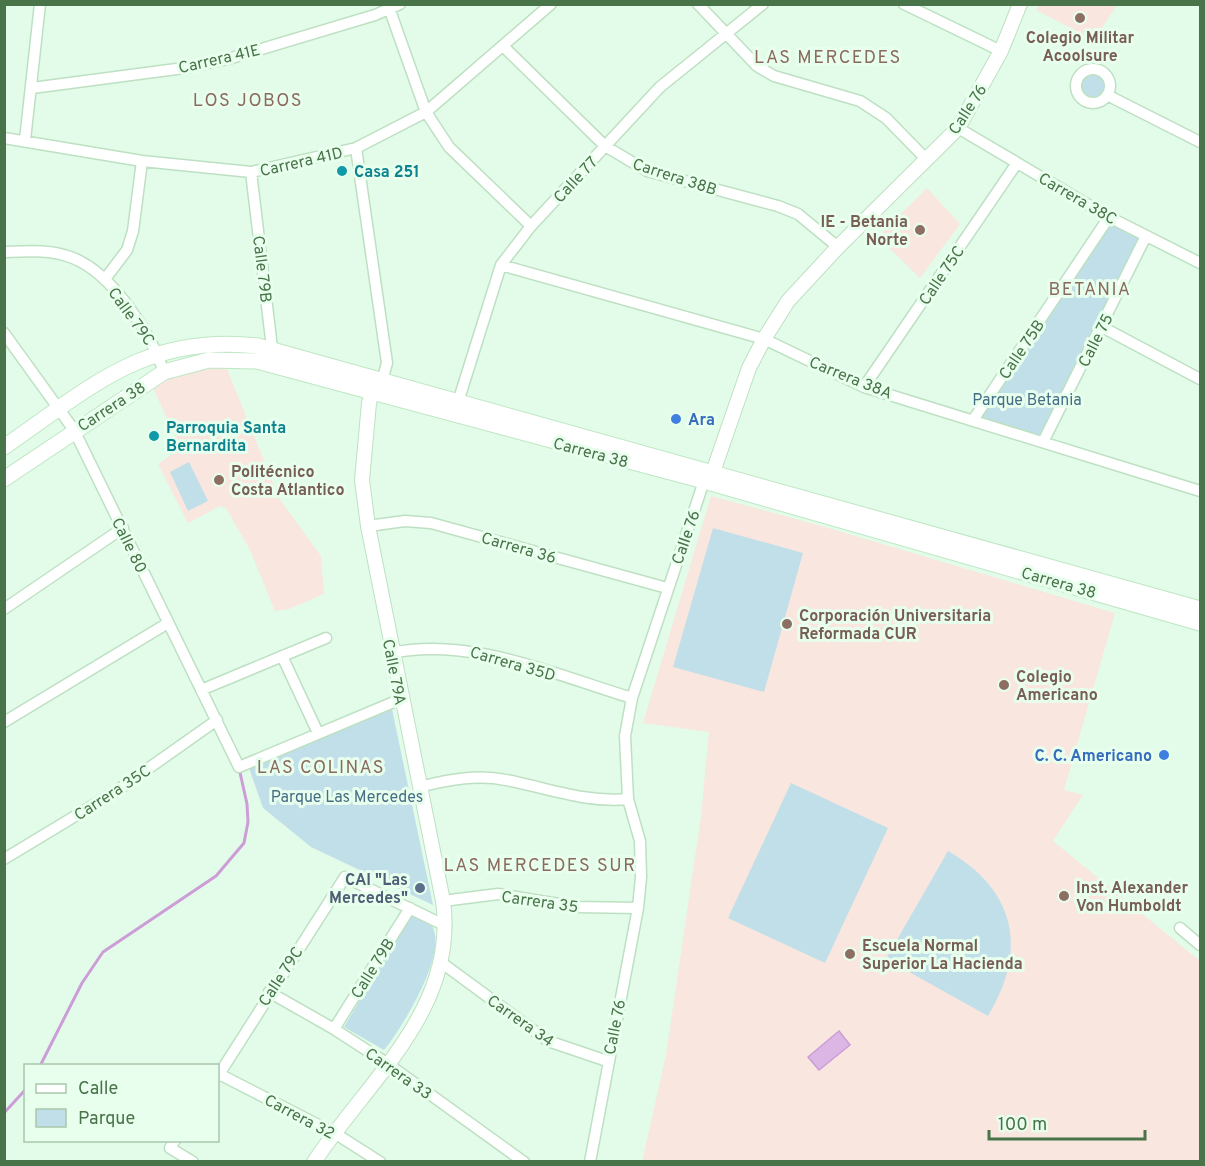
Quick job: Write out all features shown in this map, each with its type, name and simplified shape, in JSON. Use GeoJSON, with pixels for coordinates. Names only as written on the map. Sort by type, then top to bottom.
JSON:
{"type":"FeatureCollection","features":[{"type":"Feature","properties":{"kind":"main road","name":"Carrera 38"},"geometry":{"type":"LineString","coordinates":[[4,447],[134,362],[157,353],[206,343],[233,343],[273,349],[377,386],[1200,609]]}},
{"type":"Feature","properties":{"kind":"main road","name":"Carrera 38"},"geometry":{"type":"LineString","coordinates":[[4,479],[74,430],[164,372],[209,360],[234,359],[458,402],[1200,623]]}},
{"type":"Feature","properties":{"kind":"street"},"geometry":{"type":"LineString","coordinates":[[25,140],[40,4]]}},
{"type":"Feature","properties":{"kind":"street","name":"Carrera 41E"},"geometry":{"type":"LineString","coordinates":[[32,88],[183,68],[228,59],[400,4]]}},
{"type":"Feature","properties":{"kind":"street","name":"Carrera 41D"},"geometry":{"type":"LineString","coordinates":[[4,138],[142,161],[251,172],[356,148],[426,112],[504,47],[551,4]]}},
{"type":"Feature","properties":{"kind":"street"},"geometry":{"type":"LineString","coordinates":[[698,4],[757,66],[774,76],[860,101],[886,118],[927,160]]}},
{"type":"Feature","properties":{"kind":"street","name":"Calle 77"},"geometry":{"type":"LineString","coordinates":[[458,402],[501,265],[531,226],[660,87],[762,4]]}},
{"type":"Feature","properties":{"kind":"street"},"geometry":{"type":"LineString","coordinates":[[904,4],[1002,51]]}},
{"type":"Feature","properties":{"kind":"street","name":"Calle 76"},"geometry":{"type":"LineString","coordinates":[[590,1161],[607,1061],[638,908],[641,877],[640,841],[628,799],[624,736],[632,698],[667,588],[741,389],[764,339],[788,302],[838,247],[958,128],[1002,51],[1020,4]]}},
{"type":"Feature","properties":{"kind":"street"},"geometry":{"type":"LineString","coordinates":[[389,7],[426,112],[448,147],[531,226]]}},
{"type":"Feature","properties":{"kind":"street","name":"Carrera 38B"},"geometry":{"type":"LineString","coordinates":[[504,47],[605,146],[647,171],[778,206],[798,214],[838,247]]}},
{"type":"Feature","properties":{"kind":"street"},"geometry":{"type":"LineString","coordinates":[[1107,95],[1200,142]]}},
{"type":"Feature","properties":{"kind":"street","name":"Carrera 38C"},"geometry":{"type":"LineString","coordinates":[[958,128],[1109,217],[1200,264]]}},
{"type":"Feature","properties":{"kind":"street","name":"Calle 79A"},"geometry":{"type":"LineString","coordinates":[[314,1161],[388,1064],[417,1021],[432,991],[442,963],[446,926],[443,901],[391,653],[362,480],[364,442],[377,386],[387,363],[356,148]]}},
{"type":"Feature","properties":{"kind":"street","name":"Calle 79C"},"geometry":{"type":"LineString","coordinates":[[142,161],[133,231],[127,250],[105,279],[154,344],[164,372]]}},
{"type":"Feature","properties":{"kind":"street","name":"Calle 75C"},"geometry":{"type":"LineString","coordinates":[[864,387],[1017,163]]}},
{"type":"Feature","properties":{"kind":"street","name":"Calle 79B"},"geometry":{"type":"LineString","coordinates":[[251,172],[273,349],[273,365]]}},
{"type":"Feature","properties":{"kind":"street","name":"Calle 75B"},"geometry":{"type":"LineString","coordinates":[[974,420],[1109,217]]}},
{"type":"Feature","properties":{"kind":"street","name":"Calle 75"},"geometry":{"type":"LineString","coordinates":[[1043,442],[1146,236]]}},
{"type":"Feature","properties":{"kind":"street"},"geometry":{"type":"LineString","coordinates":[[4,252],[44,250],[74,259],[105,279]]}},
{"type":"Feature","properties":{"kind":"street","name":"Carrera 38A"},"geometry":{"type":"LineString","coordinates":[[501,265],[764,339],[864,387],[1200,491]]}},
{"type":"Feature","properties":{"kind":"street"},"geometry":{"type":"LineString","coordinates":[[1102,327],[1200,379]]}},
{"type":"Feature","properties":{"kind":"street","name":"Calle 80"},"geometry":{"type":"LineString","coordinates":[[4,333],[74,430],[239,766],[318,733]]}},
{"type":"Feature","properties":{"kind":"street","name":"Carrera 36"},"geometry":{"type":"LineString","coordinates":[[368,526],[405,521],[431,523],[667,588]]}},
{"type":"Feature","properties":{"kind":"street"},"geometry":{"type":"LineString","coordinates":[[4,609],[123,528]]}},
{"type":"Feature","properties":{"kind":"street"},"geometry":{"type":"LineString","coordinates":[[6,718],[168,623]]}},
{"type":"Feature","properties":{"kind":"street"},"geometry":{"type":"LineString","coordinates":[[201,690],[326,638]]}},
{"type":"Feature","properties":{"kind":"street","name":"Carrera 35D"},"geometry":{"type":"LineString","coordinates":[[391,653],[422,648],[462,649],[632,698]]}},
{"type":"Feature","properties":{"kind":"street"},"geometry":{"type":"LineString","coordinates":[[282,656],[318,733],[401,699]]}},
{"type":"Feature","properties":{"kind":"street","name":"Carrera 35C"},"geometry":{"type":"LineString","coordinates":[[4,859],[115,792],[217,720]]}},
{"type":"Feature","properties":{"kind":"street"},"geometry":{"type":"LineString","coordinates":[[419,787],[454,779],[480,777],[504,779],[585,799],[628,799]]}},
{"type":"Feature","properties":{"kind":"street","name":"Calle 79C"},"geometry":{"type":"LineString","coordinates":[[219,1073],[269,992],[345,877],[411,908]]}},
{"type":"Feature","properties":{"kind":"street","name":"Carrera 35"},"geometry":{"type":"LineString","coordinates":[[443,901],[498,894],[577,907],[638,908]]}},
{"type":"Feature","properties":{"kind":"street"},"geometry":{"type":"LineString","coordinates":[[411,908],[446,926]]}},
{"type":"Feature","properties":{"kind":"street","name":"Calle 79B"},"geometry":{"type":"LineString","coordinates":[[334,1029],[411,908]]}},
{"type":"Feature","properties":{"kind":"street"},"geometry":{"type":"LineString","coordinates":[[1180,928],[1200,945]]}},
{"type":"Feature","properties":{"kind":"street","name":"Carrera 34"},"geometry":{"type":"LineString","coordinates":[[442,963],[548,1041],[607,1061]]}},
{"type":"Feature","properties":{"kind":"street","name":"Carrera 33"},"geometry":{"type":"LineString","coordinates":[[269,992],[334,1029],[388,1064],[524,1161]]}},
{"type":"Feature","properties":{"kind":"street","name":"Carrera 32"},"geometry":{"type":"LineString","coordinates":[[219,1076],[336,1134],[380,1161]]}},
{"type":"Feature","properties":{"kind":"street"},"geometry":{"type":"LineString","coordinates":[[172,1144],[194,1161]]}},
{"type":"Feature","properties":{"kind":"shaded area","name":"Colegio Militar Acoolsure"},"geometry":{"type":"Polygon","coordinates":[[[1039,4],[1117,5],[1094,40],[1036,10],[1039,4]]]}},
{"type":"Feature","properties":{"kind":"shaded area","name":"IE - Betania Norte"},"geometry":{"type":"Polygon","coordinates":[[[927,188],[960,224],[920,278],[878,237],[927,188]]]}},
{"type":"Feature","properties":{"kind":"shaded area","name":"Politécnico Costa Atlantico"},"geometry":{"type":"Polygon","coordinates":[[[215,367],[227,369],[279,498],[321,556],[324,594],[289,609],[275,611],[250,550],[226,508],[220,506],[188,523],[158,464],[181,448],[153,388],[174,375],[215,367]]]}},
{"type":"Feature","properties":{"kind":"shaded area","name":"Escuela Normal Superior La Hacienda"},"geometry":{"type":"Polygon","coordinates":[[[711,496],[825,527],[1115,613],[1064,790],[1083,795],[1053,841],[1200,961],[1200,1161],[642,1162],[666,1055],[701,816],[709,732],[643,723],[711,496]]]}},
{"type":"Feature","properties":{"kind":"shaded area"},"geometry":{"type":"Polygon","coordinates":[[[839,1031],[850,1045],[819,1070],[808,1057],[839,1031]]]}},
{"type":"Feature","properties":{"kind":"green space"},"geometry":{"type":"Polygon","coordinates":[[[1091,70],[1101,74],[1105,84],[1101,94],[1091,98],[1081,94],[1077,84],[1081,74],[1091,70]]]}},
{"type":"Feature","properties":{"kind":"green space","name":"Parque Betania"},"geometry":{"type":"Polygon","coordinates":[[[1109,217],[1146,236],[1043,442],[973,420],[1109,217]]]}},
{"type":"Feature","properties":{"kind":"green space"},"geometry":{"type":"Polygon","coordinates":[[[189,462],[208,501],[188,511],[170,472],[189,462]]]}},
{"type":"Feature","properties":{"kind":"green space"},"geometry":{"type":"Polygon","coordinates":[[[713,528],[803,553],[764,692],[673,667],[713,528]]]}},
{"type":"Feature","properties":{"kind":"green space","name":"Parque Las Mercedes"},"geometry":{"type":"Polygon","coordinates":[[[392,709],[433,905],[311,847],[263,808],[249,768],[392,709]]]}},
{"type":"Feature","properties":{"kind":"green space"},"geometry":{"type":"Polygon","coordinates":[[[791,783],[888,828],[825,963],[728,918],[791,783]]]}},
{"type":"Feature","properties":{"kind":"green space"},"geometry":{"type":"Polygon","coordinates":[[[948,851],[971,867],[989,884],[1001,903],[1008,923],[1011,945],[1008,968],[1001,992],[988,1016],[886,959],[948,851]]]}},
{"type":"Feature","properties":{"kind":"green space"},"geometry":{"type":"Polygon","coordinates":[[[411,914],[428,921],[435,932],[435,948],[430,967],[413,1006],[384,1050],[344,1027],[411,914]]]}},
{"type":"Feature","properties":{"kind":"waterway"},"geometry":{"type":"LineString","coordinates":[[41,1064],[82,983],[103,952],[216,876],[244,843],[248,822],[247,804],[239,768]]}},
{"type":"Feature","properties":{"kind":"waterway"},"geometry":{"type":"LineString","coordinates":[[4,1113],[24,1091]]}},
{"type":"Feature","properties":{"kind":"place","name":"Colegio Militar Acoolsure"},"geometry":{"type":"Point","coordinates":[1080,18]}},
{"type":"Feature","properties":{"kind":"place","name":"Casa 251"},"geometry":{"type":"Point","coordinates":[342,171]}},
{"type":"Feature","properties":{"kind":"place","name":"IE - Betania Norte"},"geometry":{"type":"Point","coordinates":[920,230]}},
{"type":"Feature","properties":{"kind":"place","name":"Ara"},"geometry":{"type":"Point","coordinates":[676,419]}},
{"type":"Feature","properties":{"kind":"place","name":"Parroquia Santa Bernardita"},"geometry":{"type":"Point","coordinates":[154,436]}},
{"type":"Feature","properties":{"kind":"place","name":"Politécnico Costa Atlantico"},"geometry":{"type":"Point","coordinates":[219,480]}},
{"type":"Feature","properties":{"kind":"place","name":"Corporación Universitaria Reformada CUR"},"geometry":{"type":"Point","coordinates":[787,624]}},
{"type":"Feature","properties":{"kind":"place","name":"Colegio Americano"},"geometry":{"type":"Point","coordinates":[1004,685]}},
{"type":"Feature","properties":{"kind":"place","name":"C. C. Americano"},"geometry":{"type":"Point","coordinates":[1164,755]}},
{"type":"Feature","properties":{"kind":"place","name":"CAI \"Las Mercedes\""},"geometry":{"type":"Point","coordinates":[420,888]}},
{"type":"Feature","properties":{"kind":"place","name":"Inst. Alexander Von Humboldt"},"geometry":{"type":"Point","coordinates":[1064,896]}},
{"type":"Feature","properties":{"kind":"place","name":"Escuela Normal Superior La Hacienda"},"geometry":{"type":"Point","coordinates":[850,954]}},
{"type":"Feature","properties":{"kind":"district","name":"LAS MERCEDES"},"geometry":{"type":"Point","coordinates":[828,57]}},
{"type":"Feature","properties":{"kind":"district","name":"LOS JOBOS"},"geometry":{"type":"Point","coordinates":[248,100]}},
{"type":"Feature","properties":{"kind":"district","name":"BETANIA"},"geometry":{"type":"Point","coordinates":[1090,289]}},
{"type":"Feature","properties":{"kind":"district","name":"LAS COLINAS"},"geometry":{"type":"Point","coordinates":[321,767]}},
{"type":"Feature","properties":{"kind":"district","name":"LAS MERCEDES SUR"},"geometry":{"type":"Point","coordinates":[540,865]}}]}
